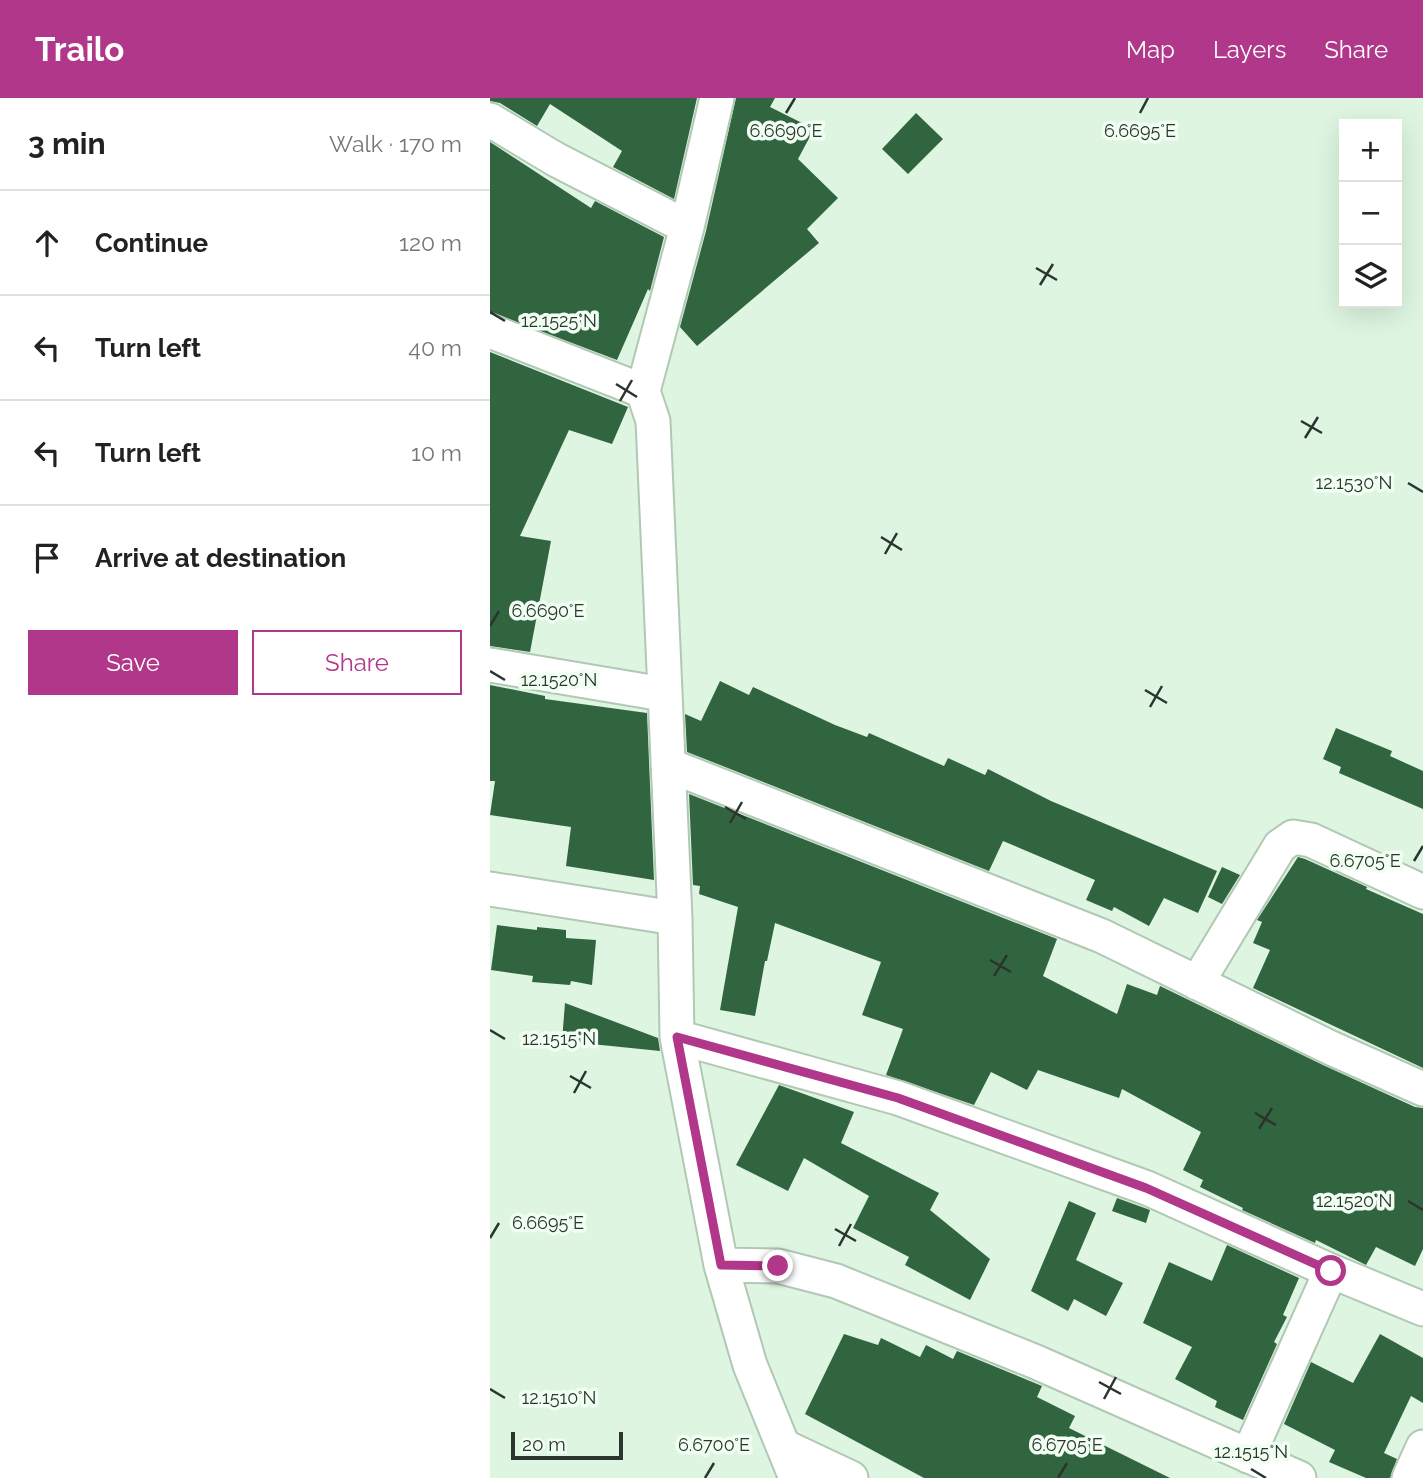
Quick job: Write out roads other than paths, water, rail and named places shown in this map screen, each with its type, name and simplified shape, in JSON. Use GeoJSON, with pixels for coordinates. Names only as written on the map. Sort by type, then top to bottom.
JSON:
{"type":"FeatureCollection","features":[{"type":"Feature","properties":{"kind":"street"},"geometry":{"type":"LineString","coordinates":[[717,98],[687,227],[643,391],[653,421],[675,918],[677,1037],[721,1265],[750,1365],[796,1478]]}},
{"type":"Feature","properties":{"kind":"street"},"geometry":{"type":"LineString","coordinates":[[490,120],[555,159],[687,227]]}},
{"type":"Feature","properties":{"kind":"street"},"geometry":{"type":"LineString","coordinates":[[490,331],[643,391]]}},
{"type":"Feature","properties":{"kind":"street"},"geometry":{"type":"LineString","coordinates":[[490,665],[663,694]]}},
{"type":"Feature","properties":{"kind":"street"},"geometry":{"type":"LineString","coordinates":[[668,765],[1102,936],[1331,1048],[1423,1089]]}},
{"type":"Feature","properties":{"kind":"street"},"geometry":{"type":"LineString","coordinates":[[1197,983],[1280,846],[1293,837],[1311,840],[1423,892]]}},
{"type":"Feature","properties":{"kind":"street"},"geometry":{"type":"LineString","coordinates":[[490,889],[675,918]]}},
{"type":"Feature","properties":{"kind":"street"},"geometry":{"type":"LineString","coordinates":[[677,1037],[898,1098],[1146,1188],[1423,1309]]}},
{"type":"Feature","properties":{"kind":"street"},"geometry":{"type":"LineString","coordinates":[[721,1265],[778,1266],[836,1281],[1036,1362],[1299,1478]]}},
{"type":"Feature","properties":{"kind":"street"},"geometry":{"type":"LineString","coordinates":[[1248,1456],[1331,1271]]}},
{"type":"Feature","properties":{"kind":"street"},"geometry":{"type":"LineString","coordinates":[[783,1446],[850,1478]]}},
{"type":"Feature","properties":{"kind":"street"},"geometry":{"type":"LineString","coordinates":[[1409,1478],[1423,1447]]}}]}
